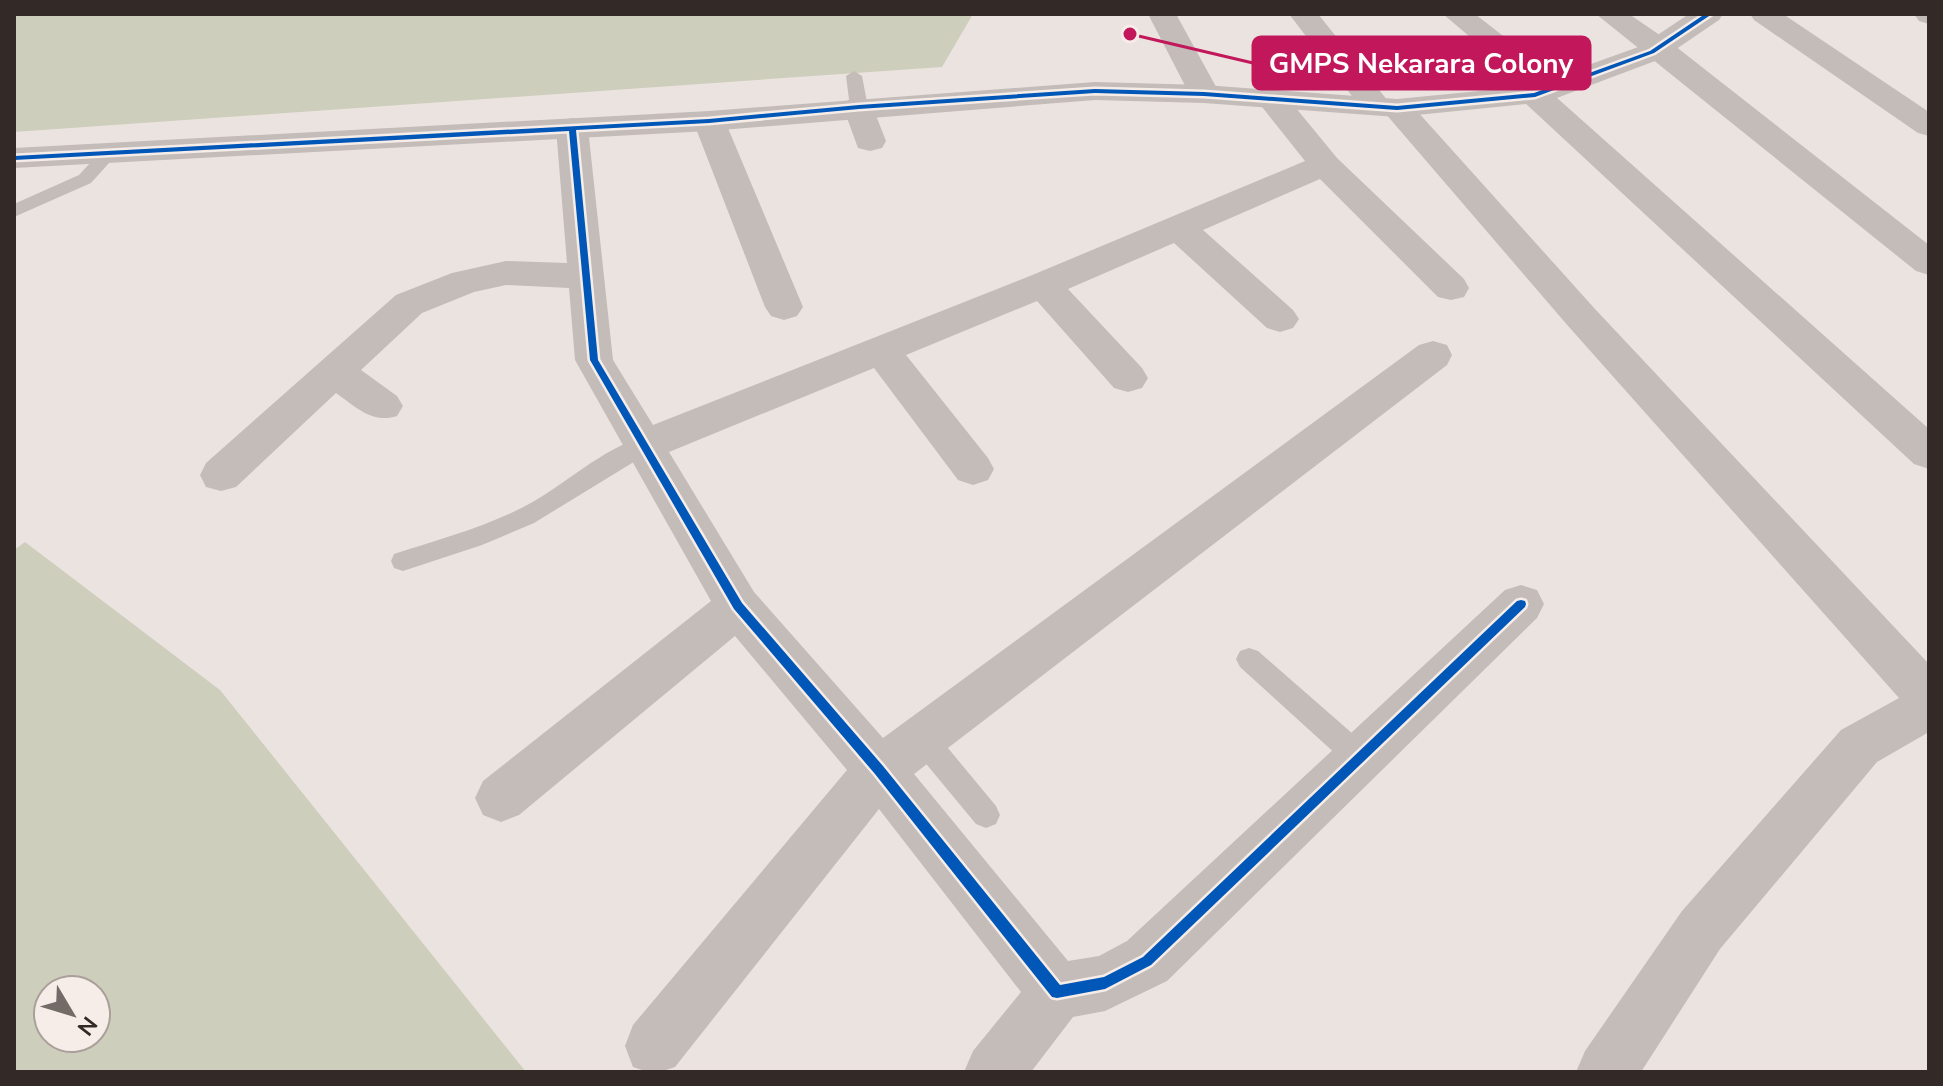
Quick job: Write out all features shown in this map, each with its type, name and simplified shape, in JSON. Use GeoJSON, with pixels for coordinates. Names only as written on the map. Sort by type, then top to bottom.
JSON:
{"type":"FeatureCollection","features":[{"type":"Feature","properties":{"kind":"street"},"geometry":{"type":"LineString","coordinates":[[1162,14],[1204,94]]}},
{"type":"Feature","properties":{"kind":"street"},"geometry":{"type":"LineString","coordinates":[[1303,14],[1929,697]]}},
{"type":"Feature","properties":{"kind":"street"},"geometry":{"type":"LineString","coordinates":[[1457,14],[1929,453]]}},
{"type":"Feature","properties":{"kind":"street"},"geometry":{"type":"LineString","coordinates":[[1610,14],[1659,48],[1929,263]]}},
{"type":"Feature","properties":{"kind":"street"},"geometry":{"type":"LineString","coordinates":[[14,158],[709,121],[857,92],[1204,94],[1386,107],[1543,92],[1659,48],[1709,14]]}},
{"type":"Feature","properties":{"kind":"street"},"geometry":{"type":"LineString","coordinates":[[1764,14],[1929,126]]}},
{"type":"Feature","properties":{"kind":"street"},"geometry":{"type":"LineString","coordinates":[[857,92],[870,141]]}},
{"type":"Feature","properties":{"kind":"street"},"geometry":{"type":"LineString","coordinates":[[1271,98],[1325,165],[1451,288]]}},
{"type":"Feature","properties":{"kind":"street"},"geometry":{"type":"LineString","coordinates":[[709,121],[784,307]]}},
{"type":"Feature","properties":{"kind":"street"},"geometry":{"type":"LineString","coordinates":[[572,128],[594,360],[642,446],[738,606],[879,770],[1057,992]]}},
{"type":"Feature","properties":{"kind":"street"},"geometry":{"type":"LineString","coordinates":[[642,446],[1043,285],[1325,165]]}},
{"type":"Feature","properties":{"kind":"street"},"geometry":{"type":"LineString","coordinates":[[1178,227],[1280,319]]}},
{"type":"Feature","properties":{"kind":"street"},"geometry":{"type":"LineString","coordinates":[[221,475],[409,304],[465,282],[506,273],[584,276]]}},
{"type":"Feature","properties":{"kind":"street"},"geometry":{"type":"LineString","coordinates":[[1043,285],[1128,378]]}},
{"type":"Feature","properties":{"kind":"street"},"geometry":{"type":"LineString","coordinates":[[882,351],[973,469]]}},
{"type":"Feature","properties":{"kind":"street"},"geometry":{"type":"LineString","coordinates":[[654,1046],[879,770],[1433,355]]}},
{"type":"Feature","properties":{"kind":"street"},"geometry":{"type":"LineString","coordinates":[[334,371],[383,406]]}},
{"type":"Feature","properties":{"kind":"street"},"geometry":{"type":"LineString","coordinates":[[994,1072],[1057,992],[1105,983],[1147,961],[1521,604]]}},
{"type":"Feature","properties":{"kind":"street"},"geometry":{"type":"LineString","coordinates":[[501,798],[738,606]]}},
{"type":"Feature","properties":{"kind":"street"},"geometry":{"type":"LineString","coordinates":[[1606,1072],[1701,930],[1859,746],[1929,707]]}},
{"type":"Feature","properties":{"kind":"lane"},"geometry":{"type":"LineString","coordinates":[[14,211],[85,179],[109,153]]}},
{"type":"Feature","properties":{"kind":"lane"},"geometry":{"type":"LineString","coordinates":[[403,561],[483,534],[541,509],[614,459],[642,446]]}},
{"type":"Feature","properties":{"kind":"lane"},"geometry":{"type":"LineString","coordinates":[[1249,659],[1359,757]]}},
{"type":"Feature","properties":{"kind":"lane"},"geometry":{"type":"LineString","coordinates":[[923,739],[986,815]]}},
{"type":"Feature","properties":{"kind":"green space"},"geometry":{"type":"Polygon","coordinates":[[[14,14],[973,14],[942,67],[14,132],[14,14]]]}},
{"type":"Feature","properties":{"kind":"green space"},"geometry":{"type":"Polygon","coordinates":[[[25,542],[220,690],[526,1072],[14,1072],[14,550],[25,542]]]}},
{"type":"Feature","properties":{"kind":"cycle path"},"geometry":{"type":"LineString","coordinates":[[14,158],[709,121],[1095,91],[1204,94],[1397,108],[1535,95],[1652,52],[1709,14]]}},
{"type":"Feature","properties":{"kind":"cycle path"},"geometry":{"type":"LineString","coordinates":[[572,128],[594,360],[738,606],[879,770],[1057,992],[1105,983],[1147,961],[1521,604]]}},
{"type":"Feature","properties":{"kind":"place","name":"GMPS Nekarara Colony"},"geometry":{"type":"Point","coordinates":[1130,34]}}]}
